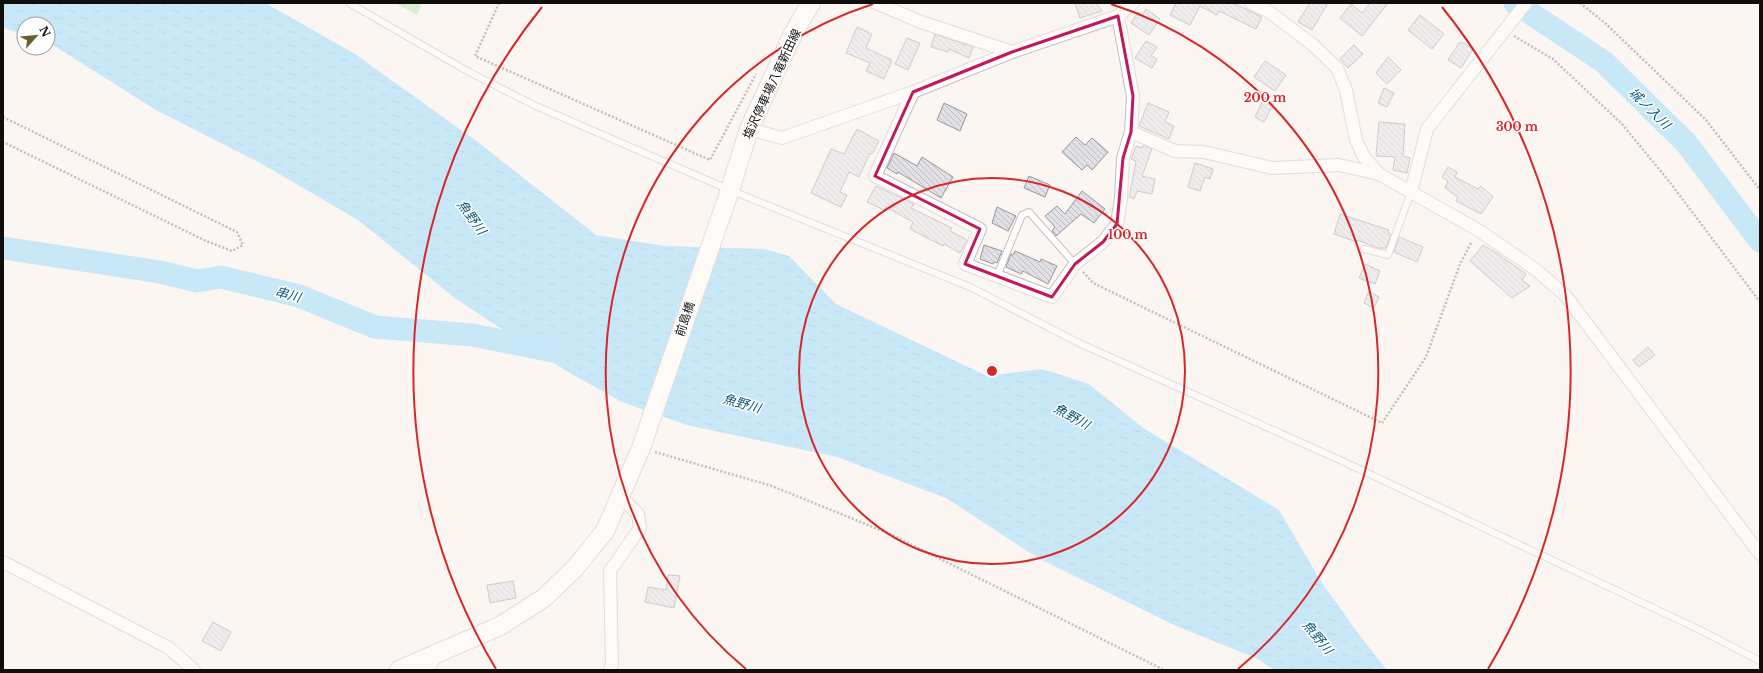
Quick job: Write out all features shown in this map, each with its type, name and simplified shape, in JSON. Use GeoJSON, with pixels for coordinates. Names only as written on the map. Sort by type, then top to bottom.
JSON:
{"type":"FeatureCollection","features":[{"type":"Feature","properties":{"kind":"main road","name":"塩沢停車場八竜新田線"},"geometry":{"type":"LineString","coordinates":[[730,190],[749,129],[793,34],[811,3]]}},
{"type":"Feature","properties":{"kind":"main road","name":"前島橋"},"geometry":{"type":"LineString","coordinates":[[641,448],[730,190]]}},
{"type":"Feature","properties":{"kind":"main road"},"geometry":{"type":"LineString","coordinates":[[399,670],[432,663],[500,626],[544,598],[574,568],[605,531],[641,448]]}},
{"type":"Feature","properties":{"kind":"street"},"geometry":{"type":"LineString","coordinates":[[876,3],[921,22],[1012,52]]}},
{"type":"Feature","properties":{"kind":"street"},"geometry":{"type":"LineString","coordinates":[[749,129],[782,138],[913,92],[1012,52],[1118,16],[1133,3]]}},
{"type":"Feature","properties":{"kind":"street"},"geometry":{"type":"LineString","coordinates":[[1251,3],[1268,11],[1302,36],[1337,68],[1346,90],[1356,140],[1364,157],[1379,174]]}},
{"type":"Feature","properties":{"kind":"street"},"geometry":{"type":"LineString","coordinates":[[1411,192],[1427,129],[1526,3]]}},
{"type":"Feature","properties":{"kind":"street"},"geometry":{"type":"LineString","coordinates":[[913,92],[875,176],[980,228],[965,264],[1052,297],[1076,264],[1103,242],[1117,224],[1121,198],[1123,158],[1131,132],[1133,96],[1118,16]]}},
{"type":"Feature","properties":{"kind":"street"},"geometry":{"type":"LineString","coordinates":[[1131,132],[1175,151],[1204,152],[1272,168],[1339,165],[1379,174],[1478,230],[1535,269],[1565,295],[1759,552]]}},
{"type":"Feature","properties":{"kind":"street"},"geometry":{"type":"LineString","coordinates":[[610,670],[612,664],[610,571],[640,528],[638,514],[621,497]]}},
{"type":"Feature","properties":{"kind":"street"},"geometry":{"type":"LineString","coordinates":[[3,562],[169,648],[194,670]]}},
{"type":"Feature","properties":{"kind":"lane"},"geometry":{"type":"LineString","coordinates":[[349,3],[469,72],[536,106],[730,190],[970,287],[1079,343],[1340,460],[1700,630],[1760,661]]}},
{"type":"Feature","properties":{"kind":"lane"},"geometry":{"type":"LineString","coordinates":[[1364,249],[1388,255],[1411,192]]}},
{"type":"Feature","properties":{"kind":"lane"},"geometry":{"type":"LineString","coordinates":[[997,276],[1022,215],[1029,212],[1076,264]]}},
{"type":"Feature","properties":{"kind":"path"},"geometry":{"type":"LineString","coordinates":[[499,3],[475,56],[710,160],[758,71]]}},
{"type":"Feature","properties":{"kind":"path"},"geometry":{"type":"LineString","coordinates":[[1580,3],[1604,22],[1706,120],[1760,190]]}},
{"type":"Feature","properties":{"kind":"path"},"geometry":{"type":"LineString","coordinates":[[1505,30],[1553,59],[1622,124],[1668,180],[1760,302]]}},
{"type":"Feature","properties":{"kind":"path"},"geometry":{"type":"LineString","coordinates":[[3,117],[237,232],[243,245],[232,251],[206,241],[3,142]]}},
{"type":"Feature","properties":{"kind":"path"},"geometry":{"type":"LineString","coordinates":[[1076,264],[1093,282],[1382,423],[1426,357],[1460,264],[1478,230]]}},
{"type":"Feature","properties":{"kind":"path"},"geometry":{"type":"LineString","coordinates":[[641,448],[772,486],[890,534],[1164,670]]}},
{"type":"Feature","properties":{"kind":"highlighted area"},"geometry":{"type":"Polygon","coordinates":[[[1118,16],[1133,96],[1131,132],[1123,158],[1117,224],[1103,242],[1075,264],[1052,297],[965,264],[980,229],[875,176],[913,92],[1012,52],[1118,16]]]}},
{"type":"Feature","properties":{"kind":"green space"},"geometry":{"type":"Polygon","coordinates":[[[395,3],[422,3],[417,15],[395,3]]]}},
{"type":"Feature","properties":{"kind":"water","name":"魚野川"},"geometry":{"type":"Polygon","coordinates":[[[3,3],[265,3],[355,54],[479,143],[596,235],[665,246],[764,249],[789,256],[836,304],[987,376],[1042,369],[1089,384],[1143,428],[1279,510],[1322,583],[1360,636],[1387,670],[1274,670],[1258,659],[1174,625],[1038,558],[946,498],[837,457],[687,425],[622,402],[568,372],[456,299],[358,220],[262,164],[156,110],[56,47],[56,16],[16,16],[16,32],[3,28],[3,3]]]}},
{"type":"Feature","properties":{"kind":"building"},"geometry":{"type":"Polygon","coordinates":[[[1075,3],[1096,3],[1102,11],[1080,18],[1075,3]]]}},
{"type":"Feature","properties":{"kind":"building"},"geometry":{"type":"Polygon","coordinates":[[[1176,3],[1233,3],[1262,17],[1256,29],[1219,11],[1217,15],[1200,6],[1190,25],[1170,15],[1176,3]]]}},
{"type":"Feature","properties":{"kind":"building"},"geometry":{"type":"Polygon","coordinates":[[[1310,3],[1328,3],[1312,30],[1298,22],[1310,3]]]}},
{"type":"Feature","properties":{"kind":"building"},"geometry":{"type":"Polygon","coordinates":[[[1370,3],[1388,3],[1362,36],[1340,18],[1351,4],[1362,13],[1370,3]]]}},
{"type":"Feature","properties":{"kind":"building"},"geometry":{"type":"Polygon","coordinates":[[[1146,9],[1160,19],[1149,35],[1131,23],[1138,12],[1142,15],[1146,9]]]}},
{"type":"Feature","properties":{"kind":"building"},"geometry":{"type":"Polygon","coordinates":[[[1420,15],[1444,34],[1432,49],[1408,30],[1420,15]]]}},
{"type":"Feature","properties":{"kind":"building"},"geometry":{"type":"Polygon","coordinates":[[[857,27],[872,34],[866,48],[892,60],[884,79],[866,71],[870,63],[846,53],[857,27]]]}},
{"type":"Feature","properties":{"kind":"building"},"geometry":{"type":"Polygon","coordinates":[[[935,34],[973,47],[969,58],[949,49],[948,52],[931,47],[935,34]]]}},
{"type":"Feature","properties":{"kind":"building"},"geometry":{"type":"Polygon","coordinates":[[[907,38],[920,43],[908,70],[895,64],[907,38]]]}},
{"type":"Feature","properties":{"kind":"building"},"geometry":{"type":"Polygon","coordinates":[[[1146,41],[1157,47],[1151,56],[1157,59],[1152,68],[1135,58],[1146,41]]]}},
{"type":"Feature","properties":{"kind":"building"},"geometry":{"type":"Polygon","coordinates":[[[1459,43],[1464,43],[1473,49],[1461,68],[1448,60],[1459,43]]]}},
{"type":"Feature","properties":{"kind":"building"},"geometry":{"type":"Polygon","coordinates":[[[1354,45],[1363,54],[1348,68],[1340,59],[1354,45]]]}},
{"type":"Feature","properties":{"kind":"building"},"geometry":{"type":"Polygon","coordinates":[[[1388,57],[1401,70],[1387,84],[1376,73],[1388,57]]]}},
{"type":"Feature","properties":{"kind":"building"},"geometry":{"type":"Polygon","coordinates":[[[1265,61],[1286,75],[1275,91],[1254,77],[1265,61]]]}},
{"type":"Feature","properties":{"kind":"building"},"geometry":{"type":"Polygon","coordinates":[[[1384,88],[1394,93],[1387,107],[1378,103],[1384,88]]]}},
{"type":"Feature","properties":{"kind":"building"},"geometry":{"type":"Polygon","coordinates":[[[1264,98],[1274,103],[1264,122],[1255,117],[1264,98]]]}},
{"type":"Feature","properties":{"kind":"building"},"geometry":{"type":"Polygon","coordinates":[[[944,103],[967,114],[960,131],[937,120],[944,103]]]}},
{"type":"Feature","properties":{"kind":"building"},"geometry":{"type":"Polygon","coordinates":[[[1148,103],[1169,112],[1165,122],[1174,126],[1169,139],[1139,126],[1148,103]]]}},
{"type":"Feature","properties":{"kind":"building"},"geometry":{"type":"Polygon","coordinates":[[[1379,122],[1405,124],[1403,156],[1410,158],[1407,173],[1393,170],[1395,157],[1376,156],[1379,122]]]}},
{"type":"Feature","properties":{"kind":"building"},"geometry":{"type":"Polygon","coordinates":[[[857,129],[879,141],[872,154],[870,153],[859,177],[849,172],[840,192],[847,195],[841,207],[811,193],[831,149],[844,154],[857,129]]]}},
{"type":"Feature","properties":{"kind":"building"},"geometry":{"type":"Polygon","coordinates":[[[1076,137],[1085,145],[1092,138],[1108,152],[1092,170],[1087,165],[1082,170],[1062,152],[1076,137]]]}},
{"type":"Feature","properties":{"kind":"building"},"geometry":{"type":"Polygon","coordinates":[[[1143,145],[1152,149],[1142,176],[1155,179],[1152,194],[1137,191],[1134,199],[1129,197],[1136,161],[1131,159],[1136,146],[1142,148],[1143,145]]]}},
{"type":"Feature","properties":{"kind":"building"},"geometry":{"type":"Polygon","coordinates":[[[894,153],[917,166],[922,157],[953,177],[941,198],[898,172],[897,174],[887,168],[894,153]]]}},
{"type":"Feature","properties":{"kind":"building"},"geometry":{"type":"Polygon","coordinates":[[[1195,163],[1213,169],[1210,179],[1205,177],[1200,191],[1188,187],[1195,163]]]}},
{"type":"Feature","properties":{"kind":"building"},"geometry":{"type":"Polygon","coordinates":[[[1448,167],[1457,172],[1455,177],[1478,189],[1481,186],[1493,197],[1481,214],[1456,201],[1458,197],[1445,188],[1448,181],[1442,177],[1448,167]]]}},
{"type":"Feature","properties":{"kind":"building"},"geometry":{"type":"Polygon","coordinates":[[[1029,176],[1050,185],[1045,197],[1024,188],[1029,176]]]}},
{"type":"Feature","properties":{"kind":"building"},"geometry":{"type":"Polygon","coordinates":[[[876,186],[914,204],[911,208],[952,228],[950,231],[967,240],[960,253],[910,229],[913,222],[886,207],[884,210],[867,202],[876,186]]]}},
{"type":"Feature","properties":{"kind":"building"},"geometry":{"type":"Polygon","coordinates":[[[1082,191],[1105,209],[1094,223],[1081,214],[1056,236],[1052,231],[1055,227],[1045,216],[1057,206],[1065,214],[1082,191]]]}},
{"type":"Feature","properties":{"kind":"building"},"geometry":{"type":"Polygon","coordinates":[[[997,207],[1016,216],[1008,231],[992,223],[997,207]]]}},
{"type":"Feature","properties":{"kind":"building"},"geometry":{"type":"Polygon","coordinates":[[[1340,214],[1389,230],[1388,233],[1391,234],[1386,248],[1378,248],[1357,240],[1357,242],[1334,234],[1340,214]]]}},
{"type":"Feature","properties":{"kind":"building"},"geometry":{"type":"Polygon","coordinates":[[[1399,237],[1423,247],[1417,262],[1394,252],[1399,237]]]}},
{"type":"Feature","properties":{"kind":"building"},"geometry":{"type":"Polygon","coordinates":[[[984,245],[1002,251],[997,263],[994,262],[993,264],[980,259],[984,245]]]}},
{"type":"Feature","properties":{"kind":"building"},"geometry":{"type":"Polygon","coordinates":[[[1483,245],[1526,274],[1522,280],[1530,286],[1512,298],[1470,261],[1483,245]]]}},
{"type":"Feature","properties":{"kind":"building"},"geometry":{"type":"Polygon","coordinates":[[[1015,251],[1040,262],[1041,259],[1057,266],[1048,284],[1023,271],[1021,274],[1006,267],[1011,254],[1013,255],[1015,251]]]}},
{"type":"Feature","properties":{"kind":"building"},"geometry":{"type":"Polygon","coordinates":[[[1365,264],[1380,271],[1375,284],[1359,278],[1365,264]]]}},
{"type":"Feature","properties":{"kind":"building"},"geometry":{"type":"Polygon","coordinates":[[[1369,291],[1379,297],[1374,308],[1364,303],[1369,291]]]}},
{"type":"Feature","properties":{"kind":"building"},"geometry":{"type":"Polygon","coordinates":[[[1648,347],[1655,355],[1639,367],[1633,360],[1648,347]]]}},
{"type":"Feature","properties":{"kind":"building"},"geometry":{"type":"Polygon","coordinates":[[[668,575],[680,576],[674,608],[645,602],[648,587],[666,590],[668,575]]]}},
{"type":"Feature","properties":{"kind":"building"},"geometry":{"type":"Polygon","coordinates":[[[513,581],[516,598],[490,603],[487,585],[513,581]]]}},
{"type":"Feature","properties":{"kind":"building"},"geometry":{"type":"Polygon","coordinates":[[[213,622],[231,632],[221,651],[202,641],[213,622]]]}},
{"type":"Feature","properties":{"kind":"waterway","name":"城ノ入川"},"geometry":{"type":"LineString","coordinates":[[1515,3],[1604,62],[1687,144],[1760,241]]}},
{"type":"Feature","properties":{"kind":"waterway","name":"串川"},"geometry":{"type":"LineString","coordinates":[[3,248],[160,272],[197,281],[221,277],[299,296],[375,327],[472,335],[558,352]]}}]}
